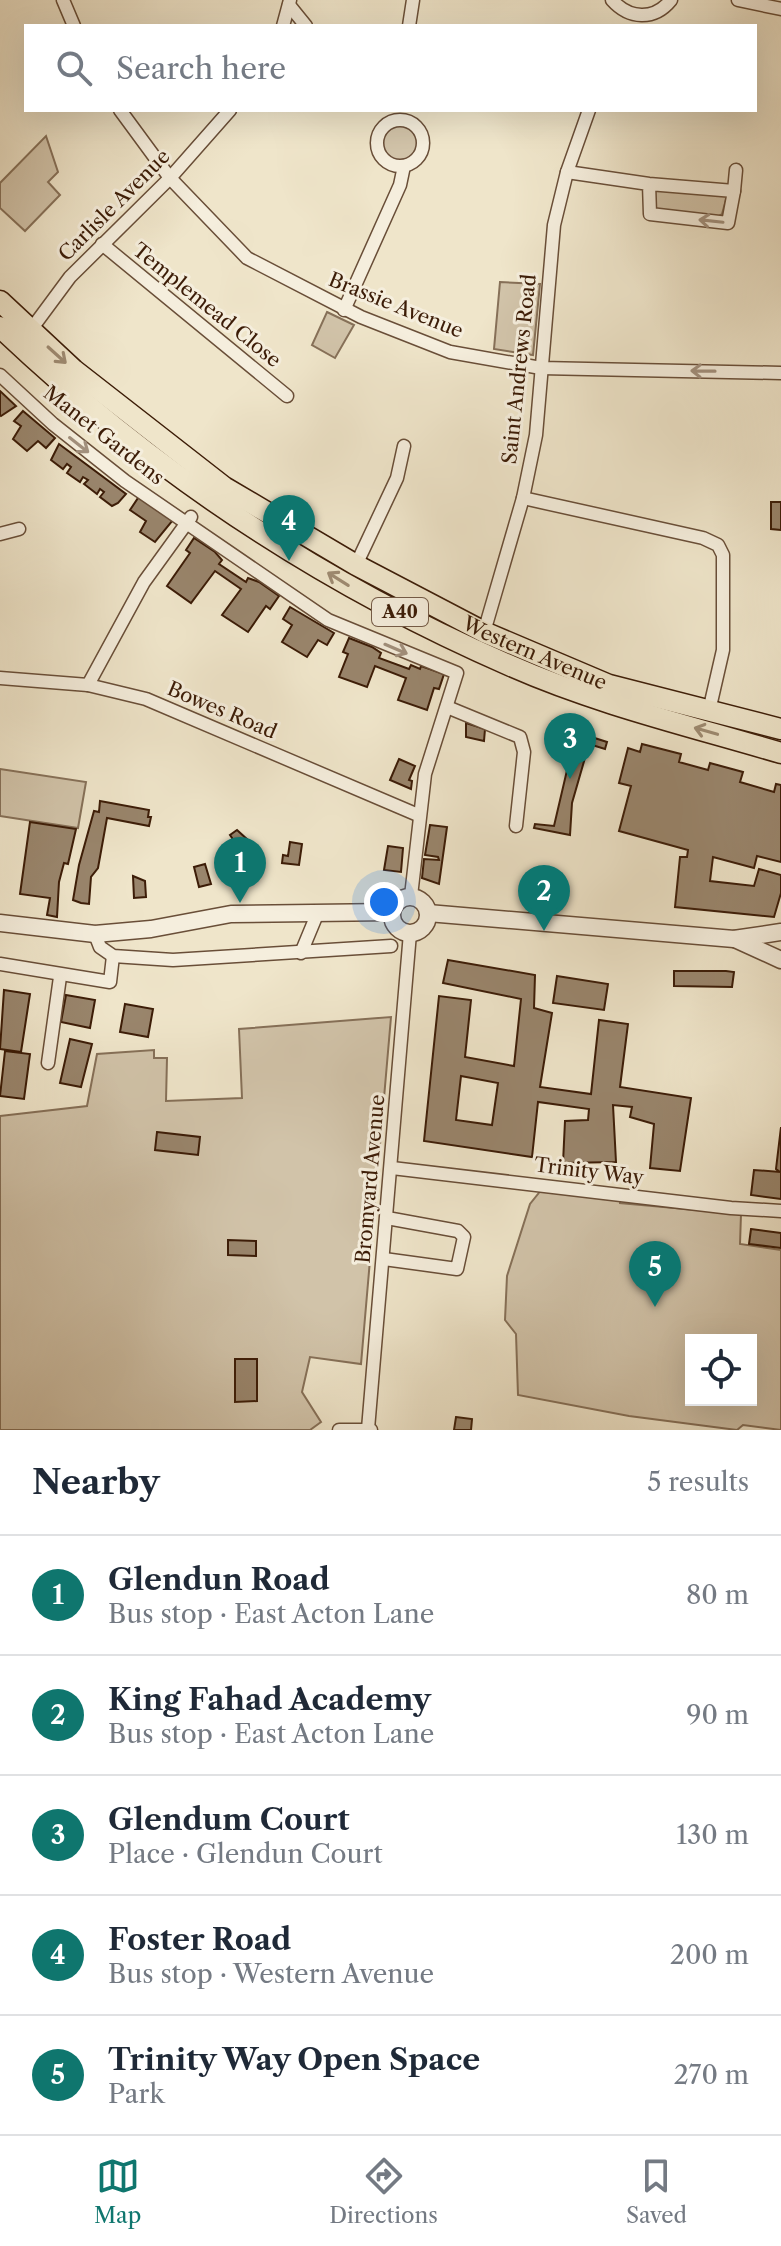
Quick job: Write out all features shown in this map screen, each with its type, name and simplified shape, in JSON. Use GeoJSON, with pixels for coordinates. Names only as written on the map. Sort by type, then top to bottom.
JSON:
{"type":"FeatureCollection","features":[{"type":"Feature","properties":{"kind":"highway","name":"Western Avenue"},"geometry":{"type":"LineString","coordinates":[[0,301],[74,370],[224,487],[356,565],[484,632],[609,685],[781,729]]}},
{"type":"Feature","properties":{"kind":"highway","name":"Western Avenue"},"geometry":{"type":"LineString","coordinates":[[0,327],[62,387],[208,500],[354,589],[512,667],[605,702],[781,753]]}},
{"type":"Feature","properties":{"kind":"street"},"geometry":{"type":"LineString","coordinates":[[63,0],[73,24]]}},
{"type":"Feature","properties":{"kind":"street"},"geometry":{"type":"LineString","coordinates":[[409,24],[413,0]]}},
{"type":"Feature","properties":{"kind":"street"},"geometry":{"type":"LineString","coordinates":[[612,0],[626,20],[651,15],[671,0]]}},
{"type":"Feature","properties":{"kind":"street"},"geometry":{"type":"LineString","coordinates":[[738,0],[781,9]]}},
{"type":"Feature","properties":{"kind":"street"},"geometry":{"type":"LineString","coordinates":[[284,24],[289,2]]}},
{"type":"Feature","properties":{"kind":"street"},"geometry":{"type":"LineString","coordinates":[[289,2],[305,24]]}},
{"type":"Feature","properties":{"kind":"street","name":"Brassie Avenue"},"geometry":{"type":"LineString","coordinates":[[121,112],[170,178],[247,258],[344,310],[450,352],[541,368],[781,373]]}},
{"type":"Feature","properties":{"kind":"street","name":"Carlisle Avenue"},"geometry":{"type":"LineString","coordinates":[[30,331],[37,316],[102,244],[170,178],[228,112]]}},
{"type":"Feature","properties":{"kind":"street","name":"Saint Andrews Road"},"geometry":{"type":"LineString","coordinates":[[484,632],[523,498],[536,435],[554,225],[567,172],[588,112]]}},
{"type":"Feature","properties":{"kind":"street"},"geometry":{"type":"LineString","coordinates":[[344,310],[400,185],[404,166],[422,151],[422,136],[405,121],[389,116],[377,140],[379,154],[390,164],[404,166]]}},
{"type":"Feature","properties":{"kind":"street"},"geometry":{"type":"LineString","coordinates":[[649,184],[650,214],[728,223],[736,170]]}},
{"type":"Feature","properties":{"kind":"street"},"geometry":{"type":"LineString","coordinates":[[567,172],[649,184],[734,191]]}},
{"type":"Feature","properties":{"kind":"street","name":"Templemead Close"},"geometry":{"type":"LineString","coordinates":[[102,244],[287,396]]}},
{"type":"Feature","properties":{"kind":"street","name":"Manet Gardens"},"geometry":{"type":"LineString","coordinates":[[0,375],[65,435],[328,620],[457,673],[447,707]]}},
{"type":"Feature","properties":{"kind":"street"},"geometry":{"type":"LineString","coordinates":[[356,565],[397,478],[404,446]]}},
{"type":"Feature","properties":{"kind":"street"},"geometry":{"type":"LineString","coordinates":[[523,498],[703,538],[718,545],[723,555],[723,650],[709,711]]}},
{"type":"Feature","properties":{"kind":"street"},"geometry":{"type":"LineString","coordinates":[[88,685],[144,582],[189,520]]}},
{"type":"Feature","properties":{"kind":"street"},"geometry":{"type":"LineString","coordinates":[[0,534],[19,529]]}},
{"type":"Feature","properties":{"kind":"street","name":"Bowes Road"},"geometry":{"type":"LineString","coordinates":[[0,678],[88,685],[146,699],[418,815]]}},
{"type":"Feature","properties":{"kind":"street"},"geometry":{"type":"LineString","coordinates":[[411,896],[425,774],[447,707],[520,737],[524,752],[516,826]]}},
{"type":"Feature","properties":{"kind":"street"},"geometry":{"type":"LineString","coordinates":[[411,896],[421,900],[428,913],[425,925],[410,933],[394,925],[391,912],[400,899],[411,896]]}},
{"type":"Feature","properties":{"kind":"street"},"geometry":{"type":"LineString","coordinates":[[301,953],[318,912]]}},
{"type":"Feature","properties":{"kind":"street"},"geometry":{"type":"LineString","coordinates":[[0,923],[95,934],[151,929],[231,914],[391,912]]}},
{"type":"Feature","properties":{"kind":"street"},"geometry":{"type":"LineString","coordinates":[[428,913],[734,939],[781,932]]}},
{"type":"Feature","properties":{"kind":"street","name":"Bromyard Avenue"},"geometry":{"type":"LineString","coordinates":[[339,1430],[370,1430],[410,933]]}},
{"type":"Feature","properties":{"kind":"street"},"geometry":{"type":"LineString","coordinates":[[95,934],[100,947],[113,956],[184,960],[391,946]]}},
{"type":"Feature","properties":{"kind":"street"},"geometry":{"type":"LineString","coordinates":[[734,939],[781,960]]}},
{"type":"Feature","properties":{"kind":"street"},"geometry":{"type":"LineString","coordinates":[[0,964],[60,977],[110,982],[113,956]]}},
{"type":"Feature","properties":{"kind":"street"},"geometry":{"type":"LineString","coordinates":[[48,1063],[60,977]]}},
{"type":"Feature","properties":{"kind":"street","name":"Trinity Way"},"geometry":{"type":"LineString","coordinates":[[392,1168],[731,1208],[781,1211]]}},
{"type":"Feature","properties":{"kind":"street"},"geometry":{"type":"LineString","coordinates":[[384,1259],[457,1269],[464,1237],[458,1231],[387,1218]]}},
{"type":"Feature","properties":{"kind":"shaded area"},"geometry":{"type":"Polygon","coordinates":[[[400,125],[413,130],[418,143],[413,156],[400,161],[387,156],[382,143],[387,130],[400,125]]]}},
{"type":"Feature","properties":{"kind":"shaded area"},"geometry":{"type":"Polygon","coordinates":[[[46,136],[58,172],[48,182],[60,195],[25,231],[0,208],[0,183],[46,136]]]}},
{"type":"Feature","properties":{"kind":"shaded area"},"geometry":{"type":"Polygon","coordinates":[[[653,188],[727,196],[722,214],[717,217],[654,209],[653,188]]]}},
{"type":"Feature","properties":{"kind":"shaded area"},"geometry":{"type":"Polygon","coordinates":[[[500,282],[540,284],[533,355],[494,349],[500,282]]]}},
{"type":"Feature","properties":{"kind":"shaded area"},"geometry":{"type":"Polygon","coordinates":[[[327,312],[354,325],[335,358],[312,345],[327,312]]]}},
{"type":"Feature","properties":{"kind":"shaded area"},"geometry":{"type":"Polygon","coordinates":[[[0,769],[86,782],[78,828],[0,816],[0,769]]]}},
{"type":"Feature","properties":{"kind":"shaded area"},"geometry":{"type":"Polygon","coordinates":[[[391,1017],[361,1364],[310,1357],[302,1392],[321,1422],[310,1430],[0,1430],[0,1116],[87,1106],[97,1054],[154,1050],[154,1058],[167,1058],[166,1101],[242,1098],[239,1029],[391,1017]]]}},
{"type":"Feature","properties":{"kind":"shaded area"},"geometry":{"type":"Polygon","coordinates":[[[542,1189],[620,1198],[620,1203],[741,1214],[740,1244],[781,1250],[781,1430],[743,1425],[737,1430],[629,1416],[518,1395],[516,1334],[505,1320],[507,1276],[530,1204],[542,1189]]]}},
{"type":"Feature","properties":{"kind":"building"},"geometry":{"type":"Polygon","coordinates":[[[0,391],[16,406],[1,416],[0,415],[0,391]]]}},
{"type":"Feature","properties":{"kind":"building"},"geometry":{"type":"Polygon","coordinates":[[[23,411],[55,438],[46,448],[38,441],[27,451],[13,439],[21,426],[14,421],[23,411]]]}},
{"type":"Feature","properties":{"kind":"building"},"geometry":{"type":"Polygon","coordinates":[[[59,444],[126,494],[112,506],[100,497],[104,492],[100,489],[97,494],[84,484],[88,480],[83,477],[80,482],[67,473],[71,467],[67,464],[63,469],[51,460],[59,444]]]}},
{"type":"Feature","properties":{"kind":"building"},"geometry":{"type":"Polygon","coordinates":[[[140,495],[173,520],[155,542],[140,532],[146,521],[130,510],[140,495]]]}},
{"type":"Feature","properties":{"kind":"building"},"geometry":{"type":"Polygon","coordinates":[[[771,502],[781,502],[781,530],[771,529],[771,502]]]}},
{"type":"Feature","properties":{"kind":"building"},"geometry":{"type":"Polygon","coordinates":[[[194,538],[215,552],[222,560],[219,564],[246,582],[248,578],[259,582],[279,596],[270,609],[266,606],[248,632],[222,615],[241,589],[215,571],[191,603],[167,586],[190,553],[186,550],[194,538]]]}},
{"type":"Feature","properties":{"kind":"building"},"geometry":{"type":"Polygon","coordinates":[[[290,607],[334,633],[327,645],[318,640],[307,657],[282,642],[292,625],[283,619],[290,607]]]}},
{"type":"Feature","properties":{"kind":"building"},"geometry":{"type":"Polygon","coordinates":[[[349,638],[381,653],[379,658],[409,669],[411,665],[420,669],[421,666],[444,674],[439,689],[434,688],[427,710],[398,700],[406,678],[375,666],[367,687],[339,677],[348,654],[343,652],[349,638]]]}},
{"type":"Feature","properties":{"kind":"building"},"geometry":{"type":"Polygon","coordinates":[[[466,723],[485,729],[484,741],[466,737],[466,723]]]}},
{"type":"Feature","properties":{"kind":"building"},"geometry":{"type":"Polygon","coordinates":[[[560,727],[607,742],[605,749],[589,744],[572,803],[570,835],[534,828],[535,824],[554,826],[575,736],[565,732],[562,738],[557,736],[560,727]]]}},
{"type":"Feature","properties":{"kind":"building"},"geometry":{"type":"Polygon","coordinates":[[[642,744],[681,754],[679,762],[708,770],[710,763],[743,772],[740,782],[774,792],[776,784],[781,785],[781,862],[757,856],[754,868],[713,857],[710,881],[754,886],[759,869],[781,875],[781,893],[774,917],[675,907],[680,857],[687,857],[688,850],[619,831],[631,786],[619,783],[628,748],[640,752],[642,744]]]}},
{"type":"Feature","properties":{"kind":"building"},"geometry":{"type":"Polygon","coordinates":[[[399,759],[415,766],[409,780],[412,781],[411,789],[390,780],[399,759]]]}},
{"type":"Feature","properties":{"kind":"building"},"geometry":{"type":"Polygon","coordinates":[[[100,801],[149,810],[148,817],[151,817],[149,826],[107,818],[98,868],[91,877],[89,904],[81,903],[73,900],[79,865],[94,811],[99,812],[100,801]]]}},
{"type":"Feature","properties":{"kind":"building"},"geometry":{"type":"Polygon","coordinates":[[[30,822],[76,829],[68,864],[64,863],[59,882],[57,917],[47,915],[50,898],[20,894],[30,822]]]}},
{"type":"Feature","properties":{"kind":"building"},"geometry":{"type":"Polygon","coordinates":[[[430,825],[447,827],[439,884],[422,878],[424,859],[439,860],[438,857],[425,855],[430,825]]]}},
{"type":"Feature","properties":{"kind":"building"},"geometry":{"type":"Polygon","coordinates":[[[237,830],[260,858],[248,861],[230,835],[237,830]]]}},
{"type":"Feature","properties":{"kind":"building"},"geometry":{"type":"Polygon","coordinates":[[[290,842],[302,844],[299,865],[282,863],[283,855],[288,856],[290,842]]]}},
{"type":"Feature","properties":{"kind":"building"},"geometry":{"type":"Polygon","coordinates":[[[388,846],[403,848],[401,872],[384,870],[388,846]]]}},
{"type":"Feature","properties":{"kind":"building"},"geometry":{"type":"Polygon","coordinates":[[[205,864],[211,884],[199,887],[194,867],[205,864]]]}},
{"type":"Feature","properties":{"kind":"building"},"geometry":{"type":"Polygon","coordinates":[[[133,876],[145,881],[146,897],[134,898],[133,876]]]}},
{"type":"Feature","properties":{"kind":"building"},"geometry":{"type":"Polygon","coordinates":[[[448,960],[535,975],[534,1008],[552,1013],[540,1087],[591,1094],[599,1020],[628,1024],[620,1087],[691,1098],[680,1171],[650,1168],[654,1124],[630,1117],[632,1107],[613,1105],[616,1162],[563,1163],[565,1121],[588,1120],[589,1109],[538,1102],[532,1157],[424,1141],[439,996],[471,1000],[465,1057],[514,1066],[521,999],[443,983],[448,960]],[[461,1076],[456,1120],[492,1125],[498,1083],[461,1076]]]}},
{"type":"Feature","properties":{"kind":"building"},"geometry":{"type":"Polygon","coordinates":[[[674,971],[734,972],[732,987],[674,986],[674,971]]]}},
{"type":"Feature","properties":{"kind":"building"},"geometry":{"type":"Polygon","coordinates":[[[557,976],[608,984],[604,1010],[553,1003],[557,976]]]}},
{"type":"Feature","properties":{"kind":"building"},"geometry":{"type":"Polygon","coordinates":[[[4,990],[30,994],[21,1052],[0,1049],[4,990]]]}},
{"type":"Feature","properties":{"kind":"building"},"geometry":{"type":"Polygon","coordinates":[[[66,995],[95,1000],[90,1028],[61,1022],[66,995]]]}},
{"type":"Feature","properties":{"kind":"building"},"geometry":{"type":"Polygon","coordinates":[[[125,1004],[153,1009],[148,1037],[120,1032],[125,1004]]]}},
{"type":"Feature","properties":{"kind":"building"},"geometry":{"type":"Polygon","coordinates":[[[70,1039],[92,1044],[81,1087],[60,1083],[70,1039]]]}},
{"type":"Feature","properties":{"kind":"building"},"geometry":{"type":"Polygon","coordinates":[[[5,1051],[30,1054],[24,1099],[0,1096],[5,1051]]]}},
{"type":"Feature","properties":{"kind":"building"},"geometry":{"type":"Polygon","coordinates":[[[781,1127],[781,1199],[751,1195],[754,1170],[780,1172],[776,1169],[781,1127]]]}},
{"type":"Feature","properties":{"kind":"building"},"geometry":{"type":"Polygon","coordinates":[[[157,1132],[200,1137],[198,1155],[155,1150],[157,1132]]]}},
{"type":"Feature","properties":{"kind":"building"},"geometry":{"type":"Polygon","coordinates":[[[751,1229],[781,1233],[781,1248],[749,1244],[751,1229]]]}},
{"type":"Feature","properties":{"kind":"building"},"geometry":{"type":"Polygon","coordinates":[[[228,1240],[256,1241],[256,1256],[228,1255],[228,1240]]]}},
{"type":"Feature","properties":{"kind":"building"},"geometry":{"type":"Polygon","coordinates":[[[235,1359],[257,1359],[257,1401],[235,1402],[235,1359]]]}},
{"type":"Feature","properties":{"kind":"building"},"geometry":{"type":"Polygon","coordinates":[[[456,1417],[472,1419],[471,1430],[454,1430],[456,1417]]]}},
{"type":"Feature","properties":{"kind":"place","name":"Foster Road"},"geometry":{"type":"Point","coordinates":[289,561]}},
{"type":"Feature","properties":{"kind":"place","name":"Glendum Court"},"geometry":{"type":"Point","coordinates":[570,779]}},
{"type":"Feature","properties":{"kind":"place","name":"Glendun Road"},"geometry":{"type":"Point","coordinates":[240,903]}},
{"type":"Feature","properties":{"kind":"place","name":"King Fahad Academy"},"geometry":{"type":"Point","coordinates":[544,931]}},
{"type":"Feature","properties":{"kind":"place","name":"Trinity Way Open Space"},"geometry":{"type":"Point","coordinates":[655,1307]}}]}
